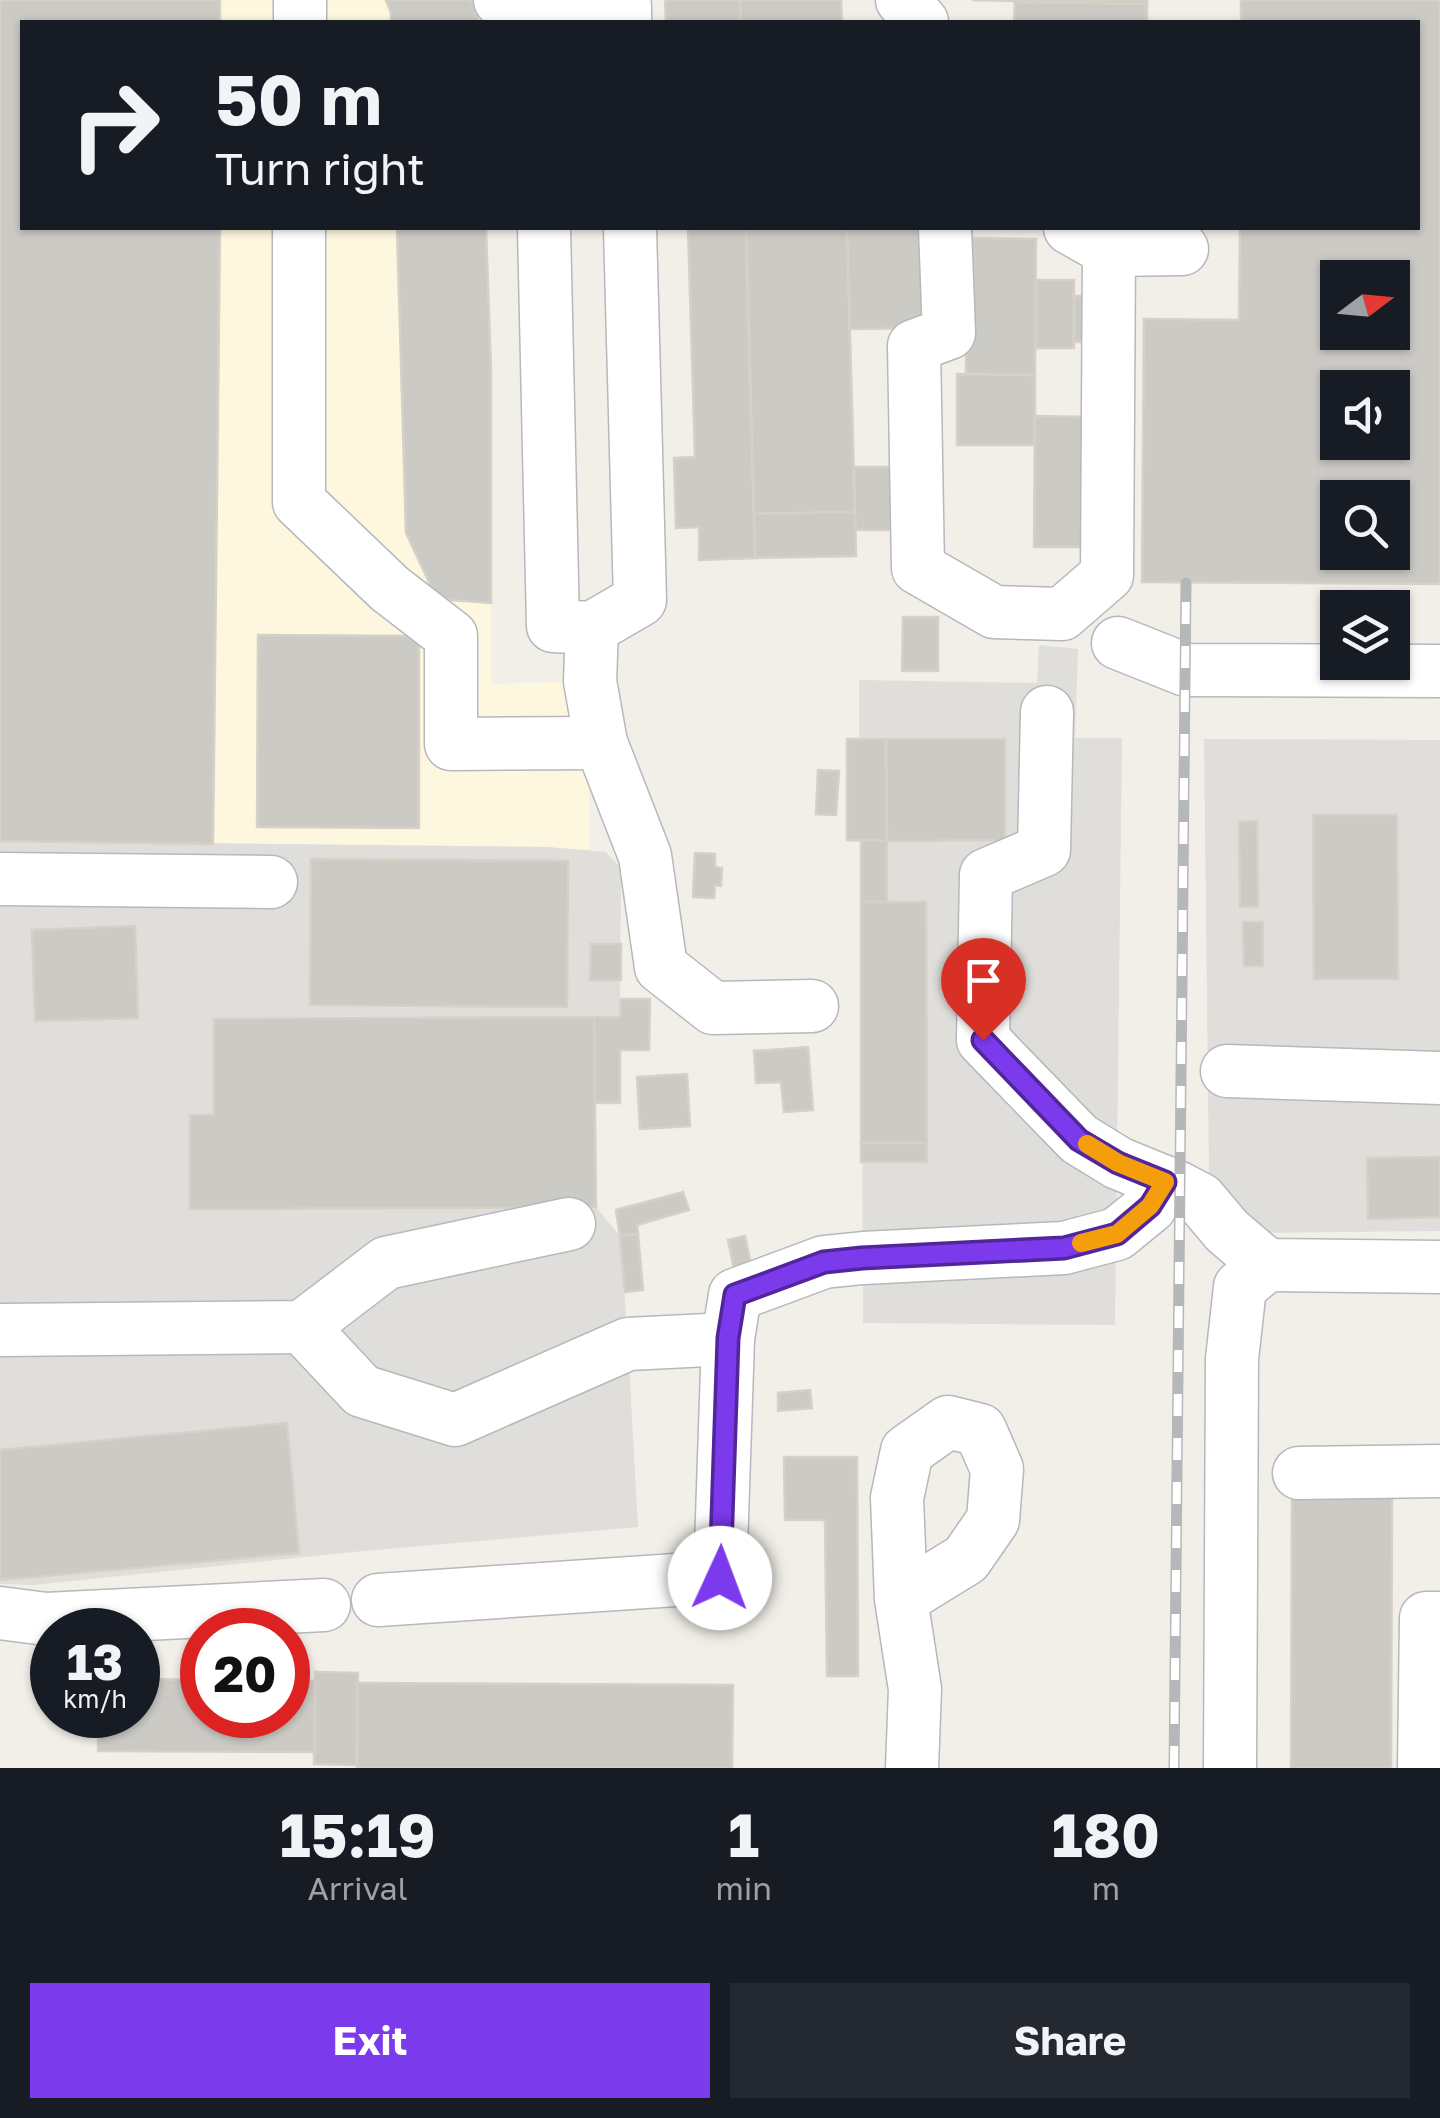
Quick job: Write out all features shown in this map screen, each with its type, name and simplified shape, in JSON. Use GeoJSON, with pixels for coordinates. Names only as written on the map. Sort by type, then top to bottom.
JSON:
{"type":"FeatureCollection","features":[{"type":"Feature","properties":{"kind":"lane"},"geometry":{"type":"LineString","coordinates":[[902,0],[920,20]]}},
{"type":"Feature","properties":{"kind":"lane"},"geometry":{"type":"LineString","coordinates":[[526,9],[625,6],[625,20]]}},
{"type":"Feature","properties":{"kind":"lane"},"geometry":{"type":"LineString","coordinates":[[299,230],[299,502],[390,589],[451,636],[451,744],[601,743]]}},
{"type":"Feature","properties":{"kind":"lane"},"geometry":{"type":"LineString","coordinates":[[544,230],[553,626],[592,628],[640,600],[630,230]]}},
{"type":"Feature","properties":{"kind":"lane"},"geometry":{"type":"LineString","coordinates":[[945,230],[948,333],[914,346],[918,568],[994,612],[1062,614],[1107,575],[1090,239],[1182,249]]}},
{"type":"Feature","properties":{"kind":"lane"},"geometry":{"type":"LineString","coordinates":[[592,628],[590,682],[601,743],[645,856],[661,966],[713,1008],[812,1006]]}},
{"type":"Feature","properties":{"kind":"lane"},"geometry":{"type":"LineString","coordinates":[[1118,643],[1186,670],[1440,671]]}},
{"type":"Feature","properties":{"kind":"lane"},"geometry":{"type":"LineString","coordinates":[[1047,712],[1044,850],[986,876],[983,1040],[1079,1140],[1118,1163],[1200,1199],[1227,1231],[1266,1265],[1440,1267]]}},
{"type":"Feature","properties":{"kind":"lane"},"geometry":{"type":"LineString","coordinates":[[0,879],[272,882]]}},
{"type":"Feature","properties":{"kind":"lane"},"geometry":{"type":"LineString","coordinates":[[1227,1071],[1440,1078]]}},
{"type":"Feature","properties":{"kind":"lane"},"geometry":{"type":"LineString","coordinates":[[378,1600],[720,1578],[728,1338],[735,1295],[824,1262],[1064,1248],[1117,1234],[1150,1206],[1165,1182]]}},
{"type":"Feature","properties":{"kind":"lane"},"geometry":{"type":"LineString","coordinates":[[0,1330],[302,1327],[386,1262],[569,1224]]}},
{"type":"Feature","properties":{"kind":"lane"},"geometry":{"type":"LineString","coordinates":[[1230,1768],[1232,1358],[1240,1287],[1266,1265]]}},
{"type":"Feature","properties":{"kind":"lane"},"geometry":{"type":"LineString","coordinates":[[302,1327],[362,1391],[455,1420],[628,1344],[728,1338]]}},
{"type":"Feature","properties":{"kind":"lane"},"geometry":{"type":"LineString","coordinates":[[1299,1473],[1440,1471]]}},
{"type":"Feature","properties":{"kind":"lane"},"geometry":{"type":"LineString","coordinates":[[901,1600],[915,1689],[912,1768]]}},
{"type":"Feature","properties":{"kind":"lane"},"geometry":{"type":"LineString","coordinates":[[0,1613],[46,1619],[324,1605]]}},
{"type":"Feature","properties":{"kind":"lane"},"geometry":{"type":"LineString","coordinates":[[1424,1768],[1426,1618],[1440,1618]]}},
{"type":"Feature","properties":{"kind":"shaded area"},"geometry":{"type":"Polygon","coordinates":[[[0,0],[471,0],[478,20],[20,20],[20,230],[486,230],[491,371],[491,684],[590,681],[589,850],[0,841],[0,0]]]}},
{"type":"Feature","properties":{"kind":"shaded area"},"geometry":{"type":"Polygon","coordinates":[[[1039,645],[1078,649],[1075,738],[1122,738],[1115,1325],[863,1323],[861,841],[847,840],[847,739],[859,738],[859,680],[1037,683],[1039,645]]]}},
{"type":"Feature","properties":{"kind":"shaded area"},"geometry":{"type":"Polygon","coordinates":[[[1204,739],[1440,740],[1440,1231],[1251,1233],[1209,1176],[1204,739]]]}},
{"type":"Feature","properties":{"kind":"shaded area"},"geometry":{"type":"Polygon","coordinates":[[[0,841],[547,847],[606,852],[621,869],[620,1017],[594,1017],[596,1207],[620,1236],[638,1527],[33,1585],[0,1584],[0,841]]]}},
{"type":"Feature","properties":{"kind":"building"},"geometry":{"type":"Polygon","coordinates":[[[0,0],[220,0],[220,20],[20,20],[20,230],[220,230],[213,844],[0,841],[0,0]]]}},
{"type":"Feature","properties":{"kind":"building"},"geometry":{"type":"Polygon","coordinates":[[[386,0],[471,0],[478,20],[391,20],[386,0]]]}},
{"type":"Feature","properties":{"kind":"building"},"geometry":{"type":"Polygon","coordinates":[[[665,0],[740,0],[741,20],[666,20],[665,0]]]}},
{"type":"Feature","properties":{"kind":"building"},"geometry":{"type":"Polygon","coordinates":[[[740,0],[841,0],[842,20],[741,20],[740,0]]]}},
{"type":"Feature","properties":{"kind":"building"},"geometry":{"type":"Polygon","coordinates":[[[972,0],[1147,0],[1147,4],[972,0]]]}},
{"type":"Feature","properties":{"kind":"building"},"geometry":{"type":"Polygon","coordinates":[[[1241,0],[1440,0],[1440,584],[1142,582],[1144,319],[1239,320],[1240,230],[1420,230],[1420,20],[1241,20],[1241,0]]]}},
{"type":"Feature","properties":{"kind":"building"},"geometry":{"type":"Polygon","coordinates":[[[1015,2],[1147,4],[1147,20],[1014,20],[1015,2]]]}},
{"type":"Feature","properties":{"kind":"building"},"geometry":{"type":"Polygon","coordinates":[[[397,230],[486,230],[491,371],[491,603],[437,599],[406,533],[397,230]]]}},
{"type":"Feature","properties":{"kind":"building"},"geometry":{"type":"Polygon","coordinates":[[[688,230],[746,230],[755,558],[699,560],[699,527],[676,528],[674,458],[695,457],[688,230]]]}},
{"type":"Feature","properties":{"kind":"building"},"geometry":{"type":"Polygon","coordinates":[[[746,230],[847,230],[855,512],[754,514],[746,230]]]}},
{"type":"Feature","properties":{"kind":"building"},"geometry":{"type":"Polygon","coordinates":[[[847,230],[923,230],[925,328],[850,329],[847,230]]]}},
{"type":"Feature","properties":{"kind":"building"},"geometry":{"type":"Polygon","coordinates":[[[967,238],[1036,239],[1035,375],[966,375],[967,238]]]}},
{"type":"Feature","properties":{"kind":"building"},"geometry":{"type":"Polygon","coordinates":[[[1036,280],[1074,280],[1074,348],[1036,348],[1036,280]]]}},
{"type":"Feature","properties":{"kind":"building"},"geometry":{"type":"Polygon","coordinates":[[[1074,296],[1088,296],[1088,342],[1074,342],[1074,296]]]}},
{"type":"Feature","properties":{"kind":"building"},"geometry":{"type":"Polygon","coordinates":[[[957,374],[1035,375],[1035,445],[957,445],[957,374]]]}},
{"type":"Feature","properties":{"kind":"building"},"geometry":{"type":"Polygon","coordinates":[[[1035,416],[1089,417],[1088,547],[1034,547],[1035,416]]]}},
{"type":"Feature","properties":{"kind":"building"},"geometry":{"type":"Polygon","coordinates":[[[854,467],[893,467],[895,530],[855,530],[854,467]]]}},
{"type":"Feature","properties":{"kind":"building"},"geometry":{"type":"Polygon","coordinates":[[[855,512],[856,556],[755,558],[754,514],[855,512]]]}},
{"type":"Feature","properties":{"kind":"building"},"geometry":{"type":"Polygon","coordinates":[[[903,617],[938,617],[938,671],[902,671],[903,617]]]}},
{"type":"Feature","properties":{"kind":"building"},"geometry":{"type":"Polygon","coordinates":[[[258,635],[419,636],[419,828],[257,827],[258,635]]]}},
{"type":"Feature","properties":{"kind":"building"},"geometry":{"type":"Polygon","coordinates":[[[847,739],[886,739],[887,841],[847,840],[847,739]]]}},
{"type":"Feature","properties":{"kind":"building"},"geometry":{"type":"Polygon","coordinates":[[[886,739],[1005,739],[1005,840],[887,841],[886,739]]]}},
{"type":"Feature","properties":{"kind":"building"},"geometry":{"type":"Polygon","coordinates":[[[818,770],[839,771],[836,815],[816,814],[818,770]]]}},
{"type":"Feature","properties":{"kind":"building"},"geometry":{"type":"Polygon","coordinates":[[[1313,815],[1397,815],[1398,979],[1314,979],[1313,815]]]}},
{"type":"Feature","properties":{"kind":"building"},"geometry":{"type":"Polygon","coordinates":[[[1257,821],[1258,906],[1240,907],[1239,822],[1257,821]]]}},
{"type":"Feature","properties":{"kind":"building"},"geometry":{"type":"Polygon","coordinates":[[[861,840],[887,841],[887,902],[861,902],[861,840]]]}},
{"type":"Feature","properties":{"kind":"building"},"geometry":{"type":"Polygon","coordinates":[[[695,853],[715,854],[715,867],[722,868],[721,886],[715,885],[714,898],[693,897],[695,853]]]}},
{"type":"Feature","properties":{"kind":"building"},"geometry":{"type":"Polygon","coordinates":[[[311,859],[568,861],[567,1007],[310,1005],[311,859]]]}},
{"type":"Feature","properties":{"kind":"building"},"geometry":{"type":"Polygon","coordinates":[[[861,902],[926,902],[927,1143],[861,1143],[861,902]]]}},
{"type":"Feature","properties":{"kind":"building"},"geometry":{"type":"Polygon","coordinates":[[[1243,922],[1263,922],[1263,966],[1244,966],[1243,922]]]}},
{"type":"Feature","properties":{"kind":"building"},"geometry":{"type":"Polygon","coordinates":[[[135,926],[138,1018],[35,1021],[32,930],[135,926]]]}},
{"type":"Feature","properties":{"kind":"building"},"geometry":{"type":"Polygon","coordinates":[[[591,944],[621,944],[621,980],[590,980],[591,944]]]}},
{"type":"Feature","properties":{"kind":"building"},"geometry":{"type":"Polygon","coordinates":[[[621,999],[650,999],[649,1050],[620,1050],[620,1103],[595,1103],[594,1017],[620,1017],[621,999]]]}},
{"type":"Feature","properties":{"kind":"building"},"geometry":{"type":"Polygon","coordinates":[[[594,1017],[596,1207],[190,1209],[190,1115],[214,1115],[214,1019],[594,1017]]]}},
{"type":"Feature","properties":{"kind":"building"},"geometry":{"type":"Polygon","coordinates":[[[808,1047],[813,1110],[784,1112],[781,1082],[756,1083],[754,1051],[808,1047]]]}},
{"type":"Feature","properties":{"kind":"building"},"geometry":{"type":"Polygon","coordinates":[[[687,1074],[690,1126],[640,1129],[637,1077],[687,1074]]]}},
{"type":"Feature","properties":{"kind":"building"},"geometry":{"type":"Polygon","coordinates":[[[861,1143],[927,1143],[927,1162],[861,1162],[861,1143]]]}},
{"type":"Feature","properties":{"kind":"building"},"geometry":{"type":"Polygon","coordinates":[[[1440,1157],[1440,1217],[1368,1219],[1367,1158],[1440,1157]]]}},
{"type":"Feature","properties":{"kind":"building"},"geometry":{"type":"Polygon","coordinates":[[[683,1192],[689,1210],[637,1225],[638,1234],[620,1236],[616,1210],[683,1192]]]}},
{"type":"Feature","properties":{"kind":"building"},"geometry":{"type":"Polygon","coordinates":[[[638,1234],[643,1290],[625,1292],[620,1236],[638,1234]]]}},
{"type":"Feature","properties":{"kind":"building"},"geometry":{"type":"Polygon","coordinates":[[[745,1236],[754,1279],[737,1283],[728,1240],[745,1236]]]}},
{"type":"Feature","properties":{"kind":"building"},"geometry":{"type":"Polygon","coordinates":[[[810,1390],[812,1408],[778,1411],[778,1393],[810,1390]]]}},
{"type":"Feature","properties":{"kind":"building"},"geometry":{"type":"Polygon","coordinates":[[[287,1423],[299,1553],[0,1580],[0,1450],[287,1423]]]}},
{"type":"Feature","properties":{"kind":"building"},"geometry":{"type":"Polygon","coordinates":[[[784,1457],[857,1457],[858,1676],[827,1676],[825,1520],[785,1520],[784,1457]]]}},
{"type":"Feature","properties":{"kind":"building"},"geometry":{"type":"Polygon","coordinates":[[[1292,1496],[1392,1497],[1391,1768],[1291,1768],[1292,1496]]]}},
{"type":"Feature","properties":{"kind":"building"},"geometry":{"type":"Polygon","coordinates":[[[315,1672],[358,1673],[357,1765],[314,1764],[315,1672]]]}},
{"type":"Feature","properties":{"kind":"building"},"geometry":{"type":"Polygon","coordinates":[[[160,1679],[180,1680],[180,1738],[310,1738],[310,1681],[315,1681],[315,1752],[98,1751],[98,1738],[160,1738],[160,1679]]]}},
{"type":"Feature","properties":{"kind":"building"},"geometry":{"type":"Polygon","coordinates":[[[357,1683],[733,1685],[732,1768],[357,1768],[357,1683]]]}},
{"type":"Feature","properties":{"kind":"railway"},"geometry":{"type":"LineString","coordinates":[[1174,1768],[1186,583]]}},
{"type":"Feature","properties":{"kind":"slow traffic"},"geometry":{"type":"LineString","coordinates":[[1081,1243],[1117,1234],[1150,1206],[1165,1182],[1118,1163],[1087,1144]]}},
{"type":"Feature","properties":{"kind":"route"},"geometry":{"type":"LineString","coordinates":[[720,1578],[728,1338],[735,1295],[824,1262],[1064,1248],[1117,1234],[1150,1206],[1165,1182],[1118,1163],[1079,1140],[983,1040]]}}]}
